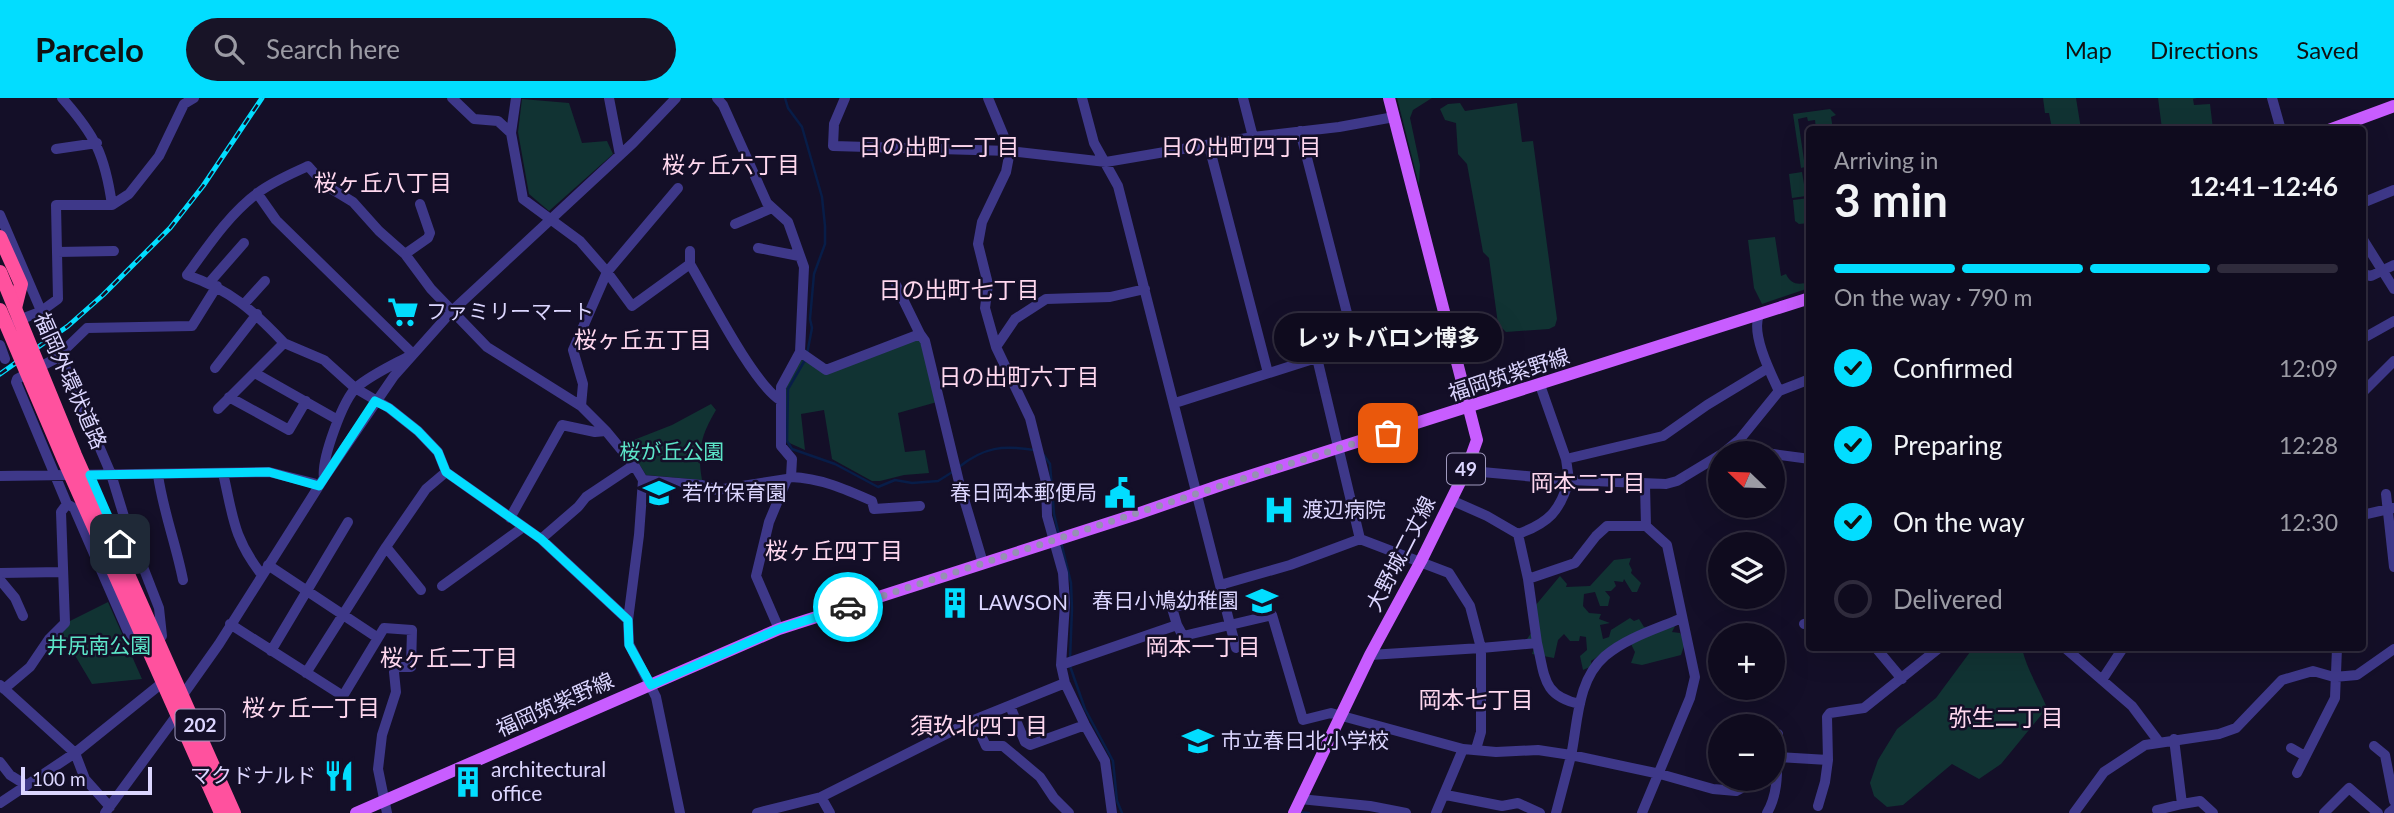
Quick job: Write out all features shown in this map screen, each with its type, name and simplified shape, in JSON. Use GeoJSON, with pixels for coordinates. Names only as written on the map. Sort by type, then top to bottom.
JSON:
{"type":"FeatureCollection","features":[{"type":"Feature","properties":{"kind":"highway"},"geometry":{"type":"LineString","coordinates":[[0,237],[21,284],[7,317],[64,460],[220,813]]}},
{"type":"Feature","properties":{"kind":"highway"},"geometry":{"type":"LineString","coordinates":[[0,273],[75,455],[236,813]]}},
{"type":"Feature","properties":{"kind":"highway","name":"福岡外環状道路"},"geometry":{"type":"LineString","coordinates":[[0,273],[7,317],[90,475],[162,636],[236,813]]}},
{"type":"Feature","properties":{"kind":"highway","name":"福岡外環状道路"},"geometry":{"type":"LineString","coordinates":[[34,370],[72,476],[220,813]]}},
{"type":"Feature","properties":{"kind":"main road","name":"大野城二丈線"},"geometry":{"type":"LineString","coordinates":[[1294,813],[1370,655],[1467,468],[1477,440],[1389,98]]}},
{"type":"Feature","properties":{"kind":"main road"},"geometry":{"type":"LineString","coordinates":[[2340,126],[2394,106]]}},
{"type":"Feature","properties":{"kind":"main road","name":"福岡筑紫野線"},"geometry":{"type":"LineString","coordinates":[[356,813],[385,807],[779,629],[1806,299]]}},
{"type":"Feature","properties":{"kind":"street"},"geometry":{"type":"LineString","coordinates":[[62,98],[86,124],[97,143],[112,205]]}},
{"type":"Feature","properties":{"kind":"street"},"geometry":{"type":"LineString","coordinates":[[7,317],[40,312],[58,299],[56,205],[112,205],[129,194],[159,156],[184,104],[194,98]]}},
{"type":"Feature","properties":{"kind":"street"},"geometry":{"type":"LineString","coordinates":[[452,98],[474,119],[498,121],[511,133]]}},
{"type":"Feature","properties":{"kind":"street"},"geometry":{"type":"LineString","coordinates":[[516,98],[511,133],[523,200],[580,241],[632,306],[690,264]]}},
{"type":"Feature","properties":{"kind":"street"},"geometry":{"type":"LineString","coordinates":[[609,98],[620,155]]}},
{"type":"Feature","properties":{"kind":"street"},"geometry":{"type":"LineString","coordinates":[[67,504],[61,513],[65,623],[48,639],[30,667],[2,687],[75,752],[85,779],[108,810],[177,715],[185,692],[375,401],[452,311],[620,155],[676,98]]}},
{"type":"Feature","properties":{"kind":"street"},"geometry":{"type":"LineString","coordinates":[[717,98],[723,105],[767,203],[788,222],[804,267],[800,352],[781,387],[780,400],[781,446],[792,459],[789,478],[769,522],[756,576],[779,629]]}},
{"type":"Feature","properties":{"kind":"street"},"geometry":{"type":"LineString","coordinates":[[845,98],[834,124],[833,146],[1010,150],[1106,162],[1394,117]]}},
{"type":"Feature","properties":{"kind":"street"},"geometry":{"type":"LineString","coordinates":[[988,98],[1010,150],[1006,172],[982,222],[978,244],[988,284],[985,308],[996,347],[1030,418],[1046,482],[1047,516],[1058,539],[1063,573],[1065,603],[1061,665],[1065,683],[1105,761],[1112,813]]}},
{"type":"Feature","properties":{"kind":"street"},"geometry":{"type":"LineString","coordinates":[[1082,98],[1094,143],[1118,186],[1237,648]]}},
{"type":"Feature","properties":{"kind":"street"},"geometry":{"type":"LineString","coordinates":[[1244,98],[1253,137]]}},
{"type":"Feature","properties":{"kind":"street"},"geometry":{"type":"LineString","coordinates":[[2272,98],[2280,126]]}},
{"type":"Feature","properties":{"kind":"street"},"geometry":{"type":"LineString","coordinates":[[1300,131],[1355,344]]}},
{"type":"Feature","properties":{"kind":"street"},"geometry":{"type":"LineString","coordinates":[[56,149],[97,143]]}},
{"type":"Feature","properties":{"kind":"street"},"geometry":{"type":"LineString","coordinates":[[1209,146],[1268,373]]}},
{"type":"Feature","properties":{"kind":"street"},"geometry":{"type":"LineString","coordinates":[[628,620],[541,539],[446,472],[438,452],[418,431],[389,408],[355,388],[324,360],[284,343],[244,303],[213,284],[187,275],[210,243],[257,193],[280,178],[308,166],[325,185],[353,201],[379,232],[405,254],[431,289],[487,347],[581,406],[606,431],[634,466],[643,480],[628,620],[629,645],[656,697],[680,813]]}},
{"type":"Feature","properties":{"kind":"street"},"geometry":{"type":"LineString","coordinates":[[581,406],[583,384],[573,351],[607,272],[678,188]]}},
{"type":"Feature","properties":{"kind":"street"},"geometry":{"type":"LineString","coordinates":[[2366,200],[2394,190]]}},
{"type":"Feature","properties":{"kind":"street"},"geometry":{"type":"LineString","coordinates":[[257,193],[276,220],[413,354]]}},
{"type":"Feature","properties":{"kind":"street"},"geometry":{"type":"LineString","coordinates":[[405,254],[428,238],[430,233],[420,204]]}},
{"type":"Feature","properties":{"kind":"street"},"geometry":{"type":"LineString","coordinates":[[735,224],[772,208]]}},
{"type":"Feature","properties":{"kind":"street"},"geometry":{"type":"LineString","coordinates":[[0,215],[111,474],[126,523],[159,608],[162,636]]}},
{"type":"Feature","properties":{"kind":"street"},"geometry":{"type":"LineString","coordinates":[[145,643],[131,639],[74,508],[67,504],[16,382],[55,359],[87,328],[192,326],[213,284],[244,243]]}},
{"type":"Feature","properties":{"kind":"street"},"geometry":{"type":"LineString","coordinates":[[2366,244],[2394,289]]}},
{"type":"Feature","properties":{"kind":"street"},"geometry":{"type":"LineString","coordinates":[[758,248],[799,256]]}},
{"type":"Feature","properties":{"kind":"street"},"geometry":{"type":"LineString","coordinates":[[57,252],[114,251]]}},
{"type":"Feature","properties":{"kind":"street"},"geometry":{"type":"LineString","coordinates":[[690,251],[690,264],[747,360],[771,394],[780,400]]}},
{"type":"Feature","properties":{"kind":"street"},"geometry":{"type":"LineString","coordinates":[[2366,275],[2371,276],[2394,265]]}},
{"type":"Feature","properties":{"kind":"street"},"geometry":{"type":"LineString","coordinates":[[244,303],[265,281]]}},
{"type":"Feature","properties":{"kind":"street"},"geometry":{"type":"LineString","coordinates":[[896,285],[925,341],[959,482],[983,563]]}},
{"type":"Feature","properties":{"kind":"street"},"geometry":{"type":"LineString","coordinates":[[996,347],[1015,319],[1046,299],[1110,297],[1145,289]]}},
{"type":"Feature","properties":{"kind":"street"},"geometry":{"type":"LineString","coordinates":[[215,368],[257,314]]}},
{"type":"Feature","properties":{"kind":"street"},"geometry":{"type":"LineString","coordinates":[[1759,315],[1755,324],[1768,368],[1779,391]]}},
{"type":"Feature","properties":{"kind":"street"},"geometry":{"type":"LineString","coordinates":[[1175,403],[1445,317]]}},
{"type":"Feature","properties":{"kind":"street"},"geometry":{"type":"LineString","coordinates":[[2366,337],[2394,321]]}},
{"type":"Feature","properties":{"kind":"street"},"geometry":{"type":"LineString","coordinates":[[800,352],[827,370],[920,334]]}},
{"type":"Feature","properties":{"kind":"street"},"geometry":{"type":"LineString","coordinates":[[218,409],[284,343]]}},
{"type":"Feature","properties":{"kind":"street"},"geometry":{"type":"LineString","coordinates":[[0,345],[5,359]]}},
{"type":"Feature","properties":{"kind":"street"},"geometry":{"type":"LineString","coordinates":[[321,482],[338,420],[355,388],[413,354]]}},
{"type":"Feature","properties":{"kind":"street"},"geometry":{"type":"LineString","coordinates":[[1317,358],[1360,539]]}},
{"type":"Feature","properties":{"kind":"street"},"geometry":{"type":"LineString","coordinates":[[2366,389],[2394,361]]}},
{"type":"Feature","properties":{"kind":"street"},"geometry":{"type":"LineString","coordinates":[[1566,459],[1662,436],[1768,368]]}},
{"type":"Feature","properties":{"kind":"street"},"geometry":{"type":"LineString","coordinates":[[255,373],[338,420]]}},
{"type":"Feature","properties":{"kind":"street"},"geometry":{"type":"LineString","coordinates":[[1738,441],[1779,391],[1806,381]]}},
{"type":"Feature","properties":{"kind":"street"},"geometry":{"type":"LineString","coordinates":[[1518,534],[1534,529],[1552,516],[1562,502],[1569,480],[1566,459],[1540,385]]}},
{"type":"Feature","properties":{"kind":"street"},"geometry":{"type":"LineString","coordinates":[[229,397],[289,430],[306,401]]}},
{"type":"Feature","properties":{"kind":"street"},"geometry":{"type":"LineString","coordinates":[[510,518],[562,425],[596,432],[606,431]]}},
{"type":"Feature","properties":{"kind":"street"},"geometry":{"type":"LineString","coordinates":[[1785,455],[1806,458]]}},
{"type":"Feature","properties":{"kind":"street"},"geometry":{"type":"LineString","coordinates":[[1467,468],[1482,472],[1644,485],[1677,481],[1708,462]]}},
{"type":"Feature","properties":{"kind":"street"},"geometry":{"type":"LineString","coordinates":[[541,539],[586,497],[634,466]]}},
{"type":"Feature","properties":{"kind":"street"},"geometry":{"type":"LineString","coordinates":[[0,476],[269,472],[321,482]]}},
{"type":"Feature","properties":{"kind":"street"},"geometry":{"type":"LineString","coordinates":[[306,673],[426,489],[446,472]]}},
{"type":"Feature","properties":{"kind":"street"},"geometry":{"type":"LineString","coordinates":[[223,473],[235,532],[246,555],[265,570],[307,591],[378,638]]}},
{"type":"Feature","properties":{"kind":"street"},"geometry":{"type":"LineString","coordinates":[[158,475],[163,508],[175,542],[183,580]]}},
{"type":"Feature","properties":{"kind":"street"},"geometry":{"type":"LineString","coordinates":[[643,480],[702,485],[718,490],[789,478],[806,478],[833,484],[872,500],[874,509],[920,506]]}},
{"type":"Feature","properties":{"kind":"street"},"geometry":{"type":"LineString","coordinates":[[1644,485],[1646,526]]}},
{"type":"Feature","properties":{"kind":"street"},"geometry":{"type":"LineString","coordinates":[[2386,495],[2391,508],[2394,567]]}},
{"type":"Feature","properties":{"kind":"street"},"geometry":{"type":"LineString","coordinates":[[1451,500],[1518,534],[1547,684],[1554,694],[1580,704]]}},
{"type":"Feature","properties":{"kind":"street"},"geometry":{"type":"LineString","coordinates":[[2366,514],[2391,508]]}},
{"type":"Feature","properties":{"kind":"street"},"geometry":{"type":"LineString","coordinates":[[271,651],[348,522]]}},
{"type":"Feature","properties":{"kind":"street"},"geometry":{"type":"LineString","coordinates":[[1528,579],[1575,563],[1607,526],[1646,526],[1667,545],[1695,677],[1690,698],[1642,813]]}},
{"type":"Feature","properties":{"kind":"street"},"geometry":{"type":"LineString","coordinates":[[442,586],[522,528]]}},
{"type":"Feature","properties":{"kind":"street"},"geometry":{"type":"LineString","coordinates":[[1476,749],[1481,732],[1481,648],[1470,606],[1449,573],[1360,539],[1171,608],[1183,636],[1272,615],[1303,720],[1331,713],[1462,749],[1496,752],[1538,750],[1571,755],[1660,774],[1708,788]]}},
{"type":"Feature","properties":{"kind":"street"},"geometry":{"type":"LineString","coordinates":[[386,547],[421,590]]}},
{"type":"Feature","properties":{"kind":"street"},"geometry":{"type":"LineString","coordinates":[[0,573],[62,572]]}},
{"type":"Feature","properties":{"kind":"street"},"geometry":{"type":"LineString","coordinates":[[0,580],[15,597],[23,617]]}},
{"type":"Feature","properties":{"kind":"street"},"geometry":{"type":"LineString","coordinates":[[1556,813],[1571,755],[1580,704],[1590,673],[1605,656],[1625,642],[1682,618]]}},
{"type":"Feature","properties":{"kind":"street"},"geometry":{"type":"LineString","coordinates":[[230,624],[343,696],[384,628],[412,630],[411,667],[396,667],[396,692],[382,735],[377,769],[385,807]]}},
{"type":"Feature","properties":{"kind":"street"},"geometry":{"type":"LineString","coordinates":[[1061,665],[1177,625]]}},
{"type":"Feature","properties":{"kind":"street"},"geometry":{"type":"LineString","coordinates":[[1370,655],[1537,643]]}},
{"type":"Feature","properties":{"kind":"street"},"geometry":{"type":"LineString","coordinates":[[2074,813],[2104,772],[2145,745],[2219,733],[2236,727],[2283,680],[2313,671],[2345,677],[2365,671],[2394,649]]}},
{"type":"Feature","properties":{"kind":"street"},"geometry":{"type":"LineString","coordinates":[[1879,651],[1902,679]]}},
{"type":"Feature","properties":{"kind":"street"},"geometry":{"type":"LineString","coordinates":[[1818,806],[1828,760],[1829,713],[1864,708],[1935,651]]}},
{"type":"Feature","properties":{"kind":"street"},"geometry":{"type":"LineString","coordinates":[[2068,651],[2132,706],[2160,742]]}},
{"type":"Feature","properties":{"kind":"street"},"geometry":{"type":"LineString","coordinates":[[2102,680],[2121,651]]}},
{"type":"Feature","properties":{"kind":"street"},"geometry":{"type":"LineString","coordinates":[[2297,773],[2335,698],[2337,651]]}},
{"type":"Feature","properties":{"kind":"street"},"geometry":{"type":"LineString","coordinates":[[0,803],[75,752],[162,683]]}},
{"type":"Feature","properties":{"kind":"street"},"geometry":{"type":"LineString","coordinates":[[757,813],[821,797],[974,720],[1065,683]]}},
{"type":"Feature","properties":{"kind":"street"},"geometry":{"type":"LineString","coordinates":[[1010,706],[1024,742],[1030,745],[1085,725]]}},
{"type":"Feature","properties":{"kind":"street"},"geometry":{"type":"LineString","coordinates":[[974,720],[986,746],[1003,747],[1031,769],[1069,813]]}},
{"type":"Feature","properties":{"kind":"street"},"geometry":{"type":"LineString","coordinates":[[2174,739],[2182,804]]}},
{"type":"Feature","properties":{"kind":"street"},"geometry":{"type":"LineString","coordinates":[[2374,746],[2385,755],[2394,801]]}},
{"type":"Feature","properties":{"kind":"street"},"geometry":{"type":"LineString","coordinates":[[2291,748],[2305,756]]}},
{"type":"Feature","properties":{"kind":"street"},"geometry":{"type":"LineString","coordinates":[[1436,813],[1446,794],[1462,749]]}},
{"type":"Feature","properties":{"kind":"street"},"geometry":{"type":"LineString","coordinates":[[1785,760],[1828,760]]}},
{"type":"Feature","properties":{"kind":"street"},"geometry":{"type":"LineString","coordinates":[[0,762],[10,775],[26,785]]}},
{"type":"Feature","properties":{"kind":"street"},"geometry":{"type":"LineString","coordinates":[[2324,813],[2349,788],[2378,813]]}},
{"type":"Feature","properties":{"kind":"street"},"geometry":{"type":"LineString","coordinates":[[1768,813],[1775,791]]}},
{"type":"Feature","properties":{"kind":"street"},"geometry":{"type":"LineString","coordinates":[[1446,794],[1502,806],[1518,803],[1540,813]]}},
{"type":"Feature","properties":{"kind":"street"},"geometry":{"type":"LineString","coordinates":[[821,797],[830,813]]}},
{"type":"Feature","properties":{"kind":"street"},"geometry":{"type":"LineString","coordinates":[[1300,799],[1336,808],[1370,806],[1406,813]]}},
{"type":"Feature","properties":{"kind":"street"},"geometry":{"type":"LineString","coordinates":[[805,813],[809,800]]}},
{"type":"Feature","properties":{"kind":"street"},"geometry":{"type":"LineString","coordinates":[[2157,812],[2200,801],[2213,813]]}},
{"type":"Feature","properties":{"kind":"street"},"geometry":{"type":"LineString","coordinates":[[2389,813],[2394,809]]}},
{"type":"Feature","properties":{"kind":"green space"},"geometry":{"type":"Polygon","coordinates":[[[1397,98],[1432,98],[1413,110],[1410,118],[1420,165],[1419,185],[1397,98]]]}},
{"type":"Feature","properties":{"kind":"green space"},"geometry":{"type":"Polygon","coordinates":[[[2043,98],[2076,98],[2081,126],[2051,126],[2049,113],[2045,113],[2043,98]]]}},
{"type":"Feature","properties":{"kind":"green space"},"geometry":{"type":"Polygon","coordinates":[[[2158,98],[2197,98],[2193,99],[2194,105],[2210,104],[2213,126],[2162,126],[2158,98]]]}},
{"type":"Feature","properties":{"kind":"green space"},"geometry":{"type":"Polygon","coordinates":[[[522,99],[569,103],[582,143],[607,141],[613,154],[549,211],[529,194],[518,132],[522,99]]]}},
{"type":"Feature","properties":{"kind":"green space"},"geometry":{"type":"Polygon","coordinates":[[[1460,103],[1465,111],[1517,103],[1522,142],[1533,141],[1557,319],[1555,326],[1549,329],[1506,332],[1498,324],[1489,258],[1483,252],[1467,164],[1458,154],[1456,123],[1445,120],[1440,109],[1448,104],[1460,103]]]}},
{"type":"Feature","properties":{"kind":"green space"},"geometry":{"type":"Polygon","coordinates":[[[1830,109],[1836,115],[1831,117],[1832,126],[1816,126],[1815,120],[1808,121],[1807,117],[1798,119],[1805,167],[1801,168],[1793,114],[1830,109]]]}},
{"type":"Feature","properties":{"kind":"green space"},"geometry":{"type":"Polygon","coordinates":[[[1802,172],[1806,196],[1792,198],[1789,174],[1802,172]]]}},
{"type":"Feature","properties":{"kind":"green space"},"geometry":{"type":"Polygon","coordinates":[[[1806,198],[1806,223],[1799,224],[1795,221],[1793,200],[1806,198]]]}},
{"type":"Feature","properties":{"kind":"green space"},"geometry":{"type":"Polygon","coordinates":[[[1775,237],[1781,276],[1786,274],[1796,283],[1806,283],[1806,289],[1762,304],[1754,288],[1748,240],[1775,237]]]}},
{"type":"Feature","properties":{"kind":"green space"},"geometry":{"type":"Polygon","coordinates":[[[917,338],[924,341],[937,402],[898,413],[905,452],[925,450],[929,473],[872,481],[832,459],[824,410],[801,414],[805,450],[785,441],[784,390],[800,359],[825,372],[917,338]]]}},
{"type":"Feature","properties":{"kind":"green space","name":"桜が丘公園"},"geometry":{"type":"Polygon","coordinates":[[[711,404],[716,410],[702,444],[702,480],[646,475],[626,443],[672,425],[711,404]]]}},
{"type":"Feature","properties":{"kind":"green space"},"geometry":{"type":"Polygon","coordinates":[[[1631,558],[1631,573],[1641,583],[1637,592],[1632,592],[1624,579],[1623,582],[1614,581],[1616,586],[1611,591],[1605,591],[1610,597],[1608,606],[1600,606],[1595,592],[1584,594],[1583,606],[1589,613],[1601,614],[1599,619],[1610,623],[1600,625],[1603,639],[1609,637],[1611,630],[1630,618],[1634,621],[1639,619],[1644,627],[1676,624],[1672,632],[1680,633],[1685,643],[1681,655],[1642,665],[1631,663],[1635,652],[1628,638],[1613,644],[1591,661],[1592,666],[1583,670],[1580,656],[1587,650],[1586,637],[1580,636],[1579,641],[1570,641],[1564,634],[1558,640],[1554,658],[1532,654],[1534,648],[1527,639],[1532,632],[1530,612],[1560,576],[1567,584],[1566,587],[1590,586],[1614,560],[1631,558]]]}},
{"type":"Feature","properties":{"kind":"green space","name":"井尻南公園"},"geometry":{"type":"Polygon","coordinates":[[[108,602],[142,679],[92,684],[61,632],[70,621],[108,602]]]}},
{"type":"Feature","properties":{"kind":"green space"},"geometry":{"type":"Polygon","coordinates":[[[1971,651],[2023,651],[2047,708],[2001,764],[1979,779],[1952,764],[1903,805],[1887,807],[1874,796],[1870,783],[1878,760],[1897,729],[1936,698],[1971,651]]]}},
{"type":"Feature","properties":{"kind":"waterway"},"geometry":{"type":"LineString","coordinates":[[785,98],[788,108],[802,127],[822,197],[825,226],[825,244],[814,274],[810,319],[812,328],[807,354]]}},
{"type":"Feature","properties":{"kind":"waterway"},"geometry":{"type":"LineString","coordinates":[[805,360],[788,389],[787,441],[792,449],[835,464],[878,487],[895,480],[912,483],[938,481],[954,471]]}},
{"type":"Feature","properties":{"kind":"waterway"},"geometry":{"type":"LineString","coordinates":[[959,467],[977,455],[994,449],[1034,450]]}},
{"type":"Feature","properties":{"kind":"waterway"},"geometry":{"type":"LineString","coordinates":[[1043,454],[1050,464],[1054,514],[1059,535]]}},
{"type":"Feature","properties":{"kind":"waterway"},"geometry":{"type":"LineString","coordinates":[[1061,542],[1071,583],[1070,660]]}},
{"type":"Feature","properties":{"kind":"waterway"},"geometry":{"type":"LineString","coordinates":[[1070,666],[1085,709],[1113,761],[1117,801],[1122,813]]}},
{"type":"Feature","properties":{"kind":"waterway"},"geometry":{"type":"LineString","coordinates":[[1299,812],[1309,813]]}},
{"type":"Feature","properties":{"kind":"railway"},"geometry":{"type":"LineString","coordinates":[[0,374],[68,326],[170,228],[203,186],[262,98]]}},
{"type":"Feature","properties":{"kind":"way so far"},"geometry":{"type":"LineString","coordinates":[[848,607],[1388,433]]}},
{"type":"Feature","properties":{"kind":"place","name":"ファミリーマート"},"geometry":{"type":"Point","coordinates":[403,312]}},
{"type":"Feature","properties":{"kind":"place","name":"レットバロン博多"},"geometry":{"type":"Point","coordinates":[1388,433]}},
{"type":"Feature","properties":{"kind":"place","name":"若竹保育園"},"geometry":{"type":"Point","coordinates":[659,493]}},
{"type":"Feature","properties":{"kind":"place","name":"春日岡本郵便局"},"geometry":{"type":"Point","coordinates":[1120,493]}},
{"type":"Feature","properties":{"kind":"place","name":"渡辺病院"},"geometry":{"type":"Point","coordinates":[1279,510]}},
{"type":"Feature","properties":{"kind":"place","name":"春日小鳩幼稚園"},"geometry":{"type":"Point","coordinates":[1262,601]}},
{"type":"Feature","properties":{"kind":"place","name":"LAWSON"},"geometry":{"type":"Point","coordinates":[955,603]}},
{"type":"Feature","properties":{"kind":"place","name":"市立春日北小学校"},"geometry":{"type":"Point","coordinates":[1198,741]}},
{"type":"Feature","properties":{"kind":"place","name":"マクドナルド"},"geometry":{"type":"Point","coordinates":[339,776]}},
{"type":"Feature","properties":{"kind":"place","name":"architectural office"},"geometry":{"type":"Point","coordinates":[468,782]}},
{"type":"Feature","properties":{"kind":"district","name":"日の出町一丁目"},"geometry":{"type":"Point","coordinates":[939,147]}},
{"type":"Feature","properties":{"kind":"district","name":"日の出町四丁目"},"geometry":{"type":"Point","coordinates":[1241,147]}},
{"type":"Feature","properties":{"kind":"district","name":"桜ヶ丘六丁目"},"geometry":{"type":"Point","coordinates":[731,165]}},
{"type":"Feature","properties":{"kind":"district","name":"桜ヶ丘八丁目"},"geometry":{"type":"Point","coordinates":[383,183]}},
{"type":"Feature","properties":{"kind":"district","name":"日の出町七丁目"},"geometry":{"type":"Point","coordinates":[959,290]}},
{"type":"Feature","properties":{"kind":"district","name":"桜ヶ丘五丁目"},"geometry":{"type":"Point","coordinates":[643,340]}},
{"type":"Feature","properties":{"kind":"district","name":"日の出町六丁目"},"geometry":{"type":"Point","coordinates":[1019,377]}},
{"type":"Feature","properties":{"kind":"district","name":"岡本二丁目"},"geometry":{"type":"Point","coordinates":[1588,483]}},
{"type":"Feature","properties":{"kind":"district","name":"桜ヶ丘四丁目"},"geometry":{"type":"Point","coordinates":[834,551]}},
{"type":"Feature","properties":{"kind":"district","name":"岡本一丁目"},"geometry":{"type":"Point","coordinates":[1203,647]}},
{"type":"Feature","properties":{"kind":"district","name":"桜ヶ丘二丁目"},"geometry":{"type":"Point","coordinates":[449,658]}},
{"type":"Feature","properties":{"kind":"district","name":"岡本七丁目"},"geometry":{"type":"Point","coordinates":[1476,700]}},
{"type":"Feature","properties":{"kind":"district","name":"桜ヶ丘一丁目"},"geometry":{"type":"Point","coordinates":[311,708]}},
{"type":"Feature","properties":{"kind":"district","name":"弥生二丁目"},"geometry":{"type":"Point","coordinates":[2006,718]}},
{"type":"Feature","properties":{"kind":"district","name":"須玖北四丁目"},"geometry":{"type":"Point","coordinates":[979,726]}},
{"type":"Feature","properties":{"kind":"route"},"geometry":{"type":"LineString","coordinates":[[120,544],[90,475],[269,472],[319,486],[375,401],[389,408],[418,431],[438,452],[446,472],[541,539],[628,620],[629,645],[651,685],[779,629],[848,607]]}}]}
